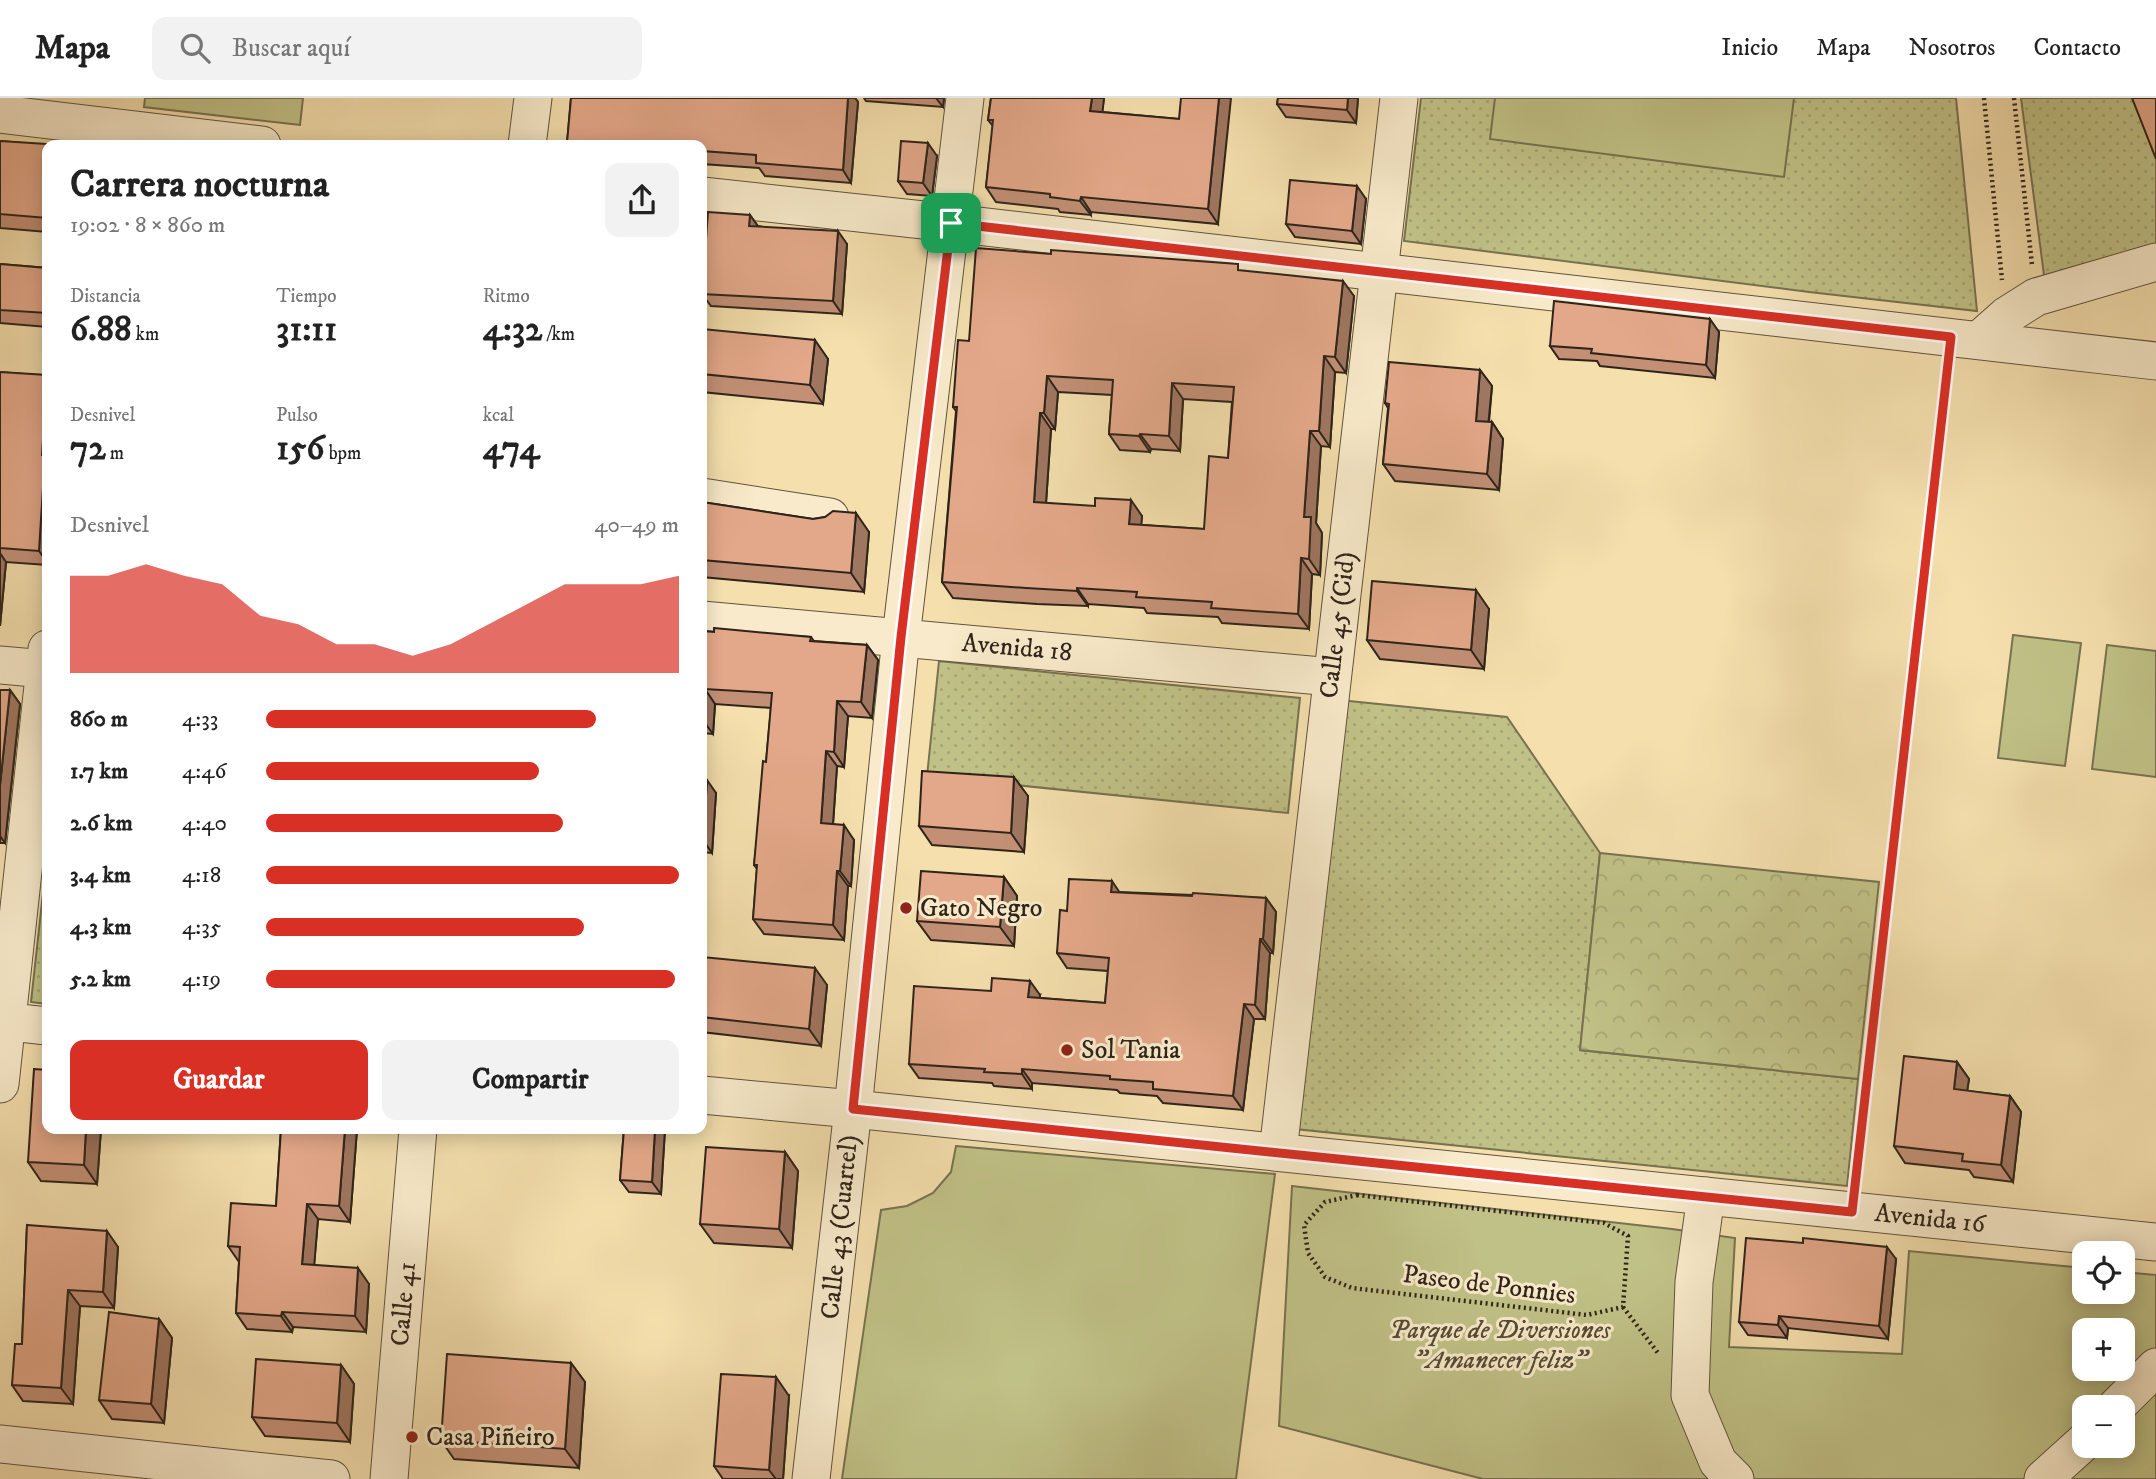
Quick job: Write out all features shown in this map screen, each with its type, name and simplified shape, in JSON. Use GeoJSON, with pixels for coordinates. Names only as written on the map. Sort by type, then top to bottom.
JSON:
{"type":"FeatureCollection","features":[{"type":"Feature","properties":{"kind":"street"},"geometry":{"type":"LineString","coordinates":[[528,140],[533,98]]}},
{"type":"Feature","properties":{"kind":"street","name":"Calle 43 (Cuartel)"},"geometry":{"type":"LineString","coordinates":[[811,1479],[853,1109],[901,637],[965,98]]}},
{"type":"Feature","properties":{"kind":"street","name":"Calle 45 (Cid)"},"geometry":{"type":"LineString","coordinates":[[1278,1152],[1399,98]]}},
{"type":"Feature","properties":{"kind":"street"},"geometry":{"type":"LineString","coordinates":[[0,114],[104,123],[226,140]]}},
{"type":"Feature","properties":{"kind":"street"},"geometry":{"type":"LineString","coordinates":[[707,197],[2156,360]]}},
{"type":"Feature","properties":{"kind":"street"},"geometry":{"type":"LineString","coordinates":[[1965,339],[2021,307],[2156,262]]}},
{"type":"Feature","properties":{"kind":"street"},"geometry":{"type":"LineString","coordinates":[[707,498],[830,517]]}},
{"type":"Feature","properties":{"kind":"street","name":"Avenida 18"},"geometry":{"type":"LineString","coordinates":[[707,620],[1332,677]]}},
{"type":"Feature","properties":{"kind":"street"},"geometry":{"type":"LineString","coordinates":[[0,664],[42,659]]}},
{"type":"Feature","properties":{"kind":"street"},"geometry":{"type":"LineString","coordinates":[[0,1084],[3,1021],[42,693]]}},
{"type":"Feature","properties":{"kind":"street"},"geometry":{"type":"LineString","coordinates":[[3,1021],[42,1026]]}},
{"type":"Feature","properties":{"kind":"street","name":"Avenida 16"},"geometry":{"type":"LineString","coordinates":[[707,1095],[2156,1242]]}},
{"type":"Feature","properties":{"kind":"street","name":"Calle 41"},"geometry":{"type":"LineString","coordinates":[[389,1479],[418,1134]]}},
{"type":"Feature","properties":{"kind":"street"},"geometry":{"type":"LineString","coordinates":[[1706,1196],[1694,1282],[1690,1395],[1718,1462],[1735,1479]]}},
{"type":"Feature","properties":{"kind":"street"},"geometry":{"type":"LineString","coordinates":[[2128,1395],[2156,1367]]}},
{"type":"Feature","properties":{"kind":"street"},"geometry":{"type":"LineString","coordinates":[[0,1444],[331,1479]]}},
{"type":"Feature","properties":{"kind":"street"},"geometry":{"type":"LineString","coordinates":[[2043,1479],[2072,1453]]}},
{"type":"Feature","properties":{"kind":"path"},"geometry":{"type":"LineString","coordinates":[[1984,98],[2021,307]]}},
{"type":"Feature","properties":{"kind":"path"},"geometry":{"type":"LineString","coordinates":[[2014,98],[2021,307]]}},
{"type":"Feature","properties":{"kind":"path"},"geometry":{"type":"LineString","coordinates":[[1852,1212],[1965,339]]}},
{"type":"Feature","properties":{"kind":"path","name":"Paseo de Ponnies"},"geometry":{"type":"LineString","coordinates":[[1357,1195],[1392,1201],[1604,1223],[1628,1236],[1623,1307],[1587,1315],[1352,1288],[1325,1278],[1308,1252],[1304,1225],[1325,1202],[1357,1195]]}},
{"type":"Feature","properties":{"kind":"green space"},"geometry":{"type":"Polygon","coordinates":[[[145,98],[303,98],[300,125],[144,107],[145,98]]]}},
{"type":"Feature","properties":{"kind":"green space"},"geometry":{"type":"Polygon","coordinates":[[[1421,98],[1956,98],[1977,311],[1404,241],[1421,98]]]}},
{"type":"Feature","properties":{"kind":"green space"},"geometry":{"type":"Polygon","coordinates":[[[1495,98],[1794,98],[1784,177],[1490,139],[1495,98]]]}},
{"type":"Feature","properties":{"kind":"green space"},"geometry":{"type":"Polygon","coordinates":[[[2021,98],[2134,98],[2156,154],[2156,247],[2045,283],[2021,98]]]}},
{"type":"Feature","properties":{"kind":"green space"},"geometry":{"type":"Polygon","coordinates":[[[2013,635],[2081,643],[2065,766],[1998,758],[2013,635]]]}},
{"type":"Feature","properties":{"kind":"green space"},"geometry":{"type":"Polygon","coordinates":[[[2107,645],[2156,651],[2156,777],[2092,769],[2107,645]]]}},
{"type":"Feature","properties":{"kind":"green space"},"geometry":{"type":"Polygon","coordinates":[[[939,661],[1300,698],[1288,813],[927,776],[939,661]]]}},
{"type":"Feature","properties":{"kind":"green space"},"geometry":{"type":"Polygon","coordinates":[[[1339,700],[1507,717],[1600,853],[1580,1050],[1858,1079],[1847,1186],[1295,1129],[1339,700]]]}},
{"type":"Feature","properties":{"kind":"green space"},"geometry":{"type":"Polygon","coordinates":[[[1600,853],[1879,882],[1858,1079],[1580,1050],[1600,853]]]}},
{"type":"Feature","properties":{"kind":"green space"},"geometry":{"type":"Polygon","coordinates":[[[42,902],[42,1003],[31,1002],[42,902]]]}},
{"type":"Feature","properties":{"kind":"green space"},"geometry":{"type":"Polygon","coordinates":[[[956,1146],[1275,1174],[1236,1479],[842,1479],[881,1210],[907,1206],[933,1193],[951,1172],[956,1146]]]}},
{"type":"Feature","properties":{"kind":"green space","name":"Parque de Diversiones \"Amanecer feliz\""},"geometry":{"type":"Polygon","coordinates":[[[1292,1186],[1735,1238],[1729,1347],[1902,1354],[1909,1251],[2072,1267],[2072,1304],[2135,1304],[2135,1273],[2156,1275],[2156,1479],[1483,1479],[1279,1426],[1292,1186]]]}},
{"type":"Feature","properties":{"kind":"building"},"geometry":{"type":"Polygon","coordinates":[[[571,98],[848,98],[843,170],[756,163],[756,155],[707,151],[707,140],[567,140],[571,98]]]}},
{"type":"Feature","properties":{"kind":"building"},"geometry":{"type":"Polygon","coordinates":[[[991,98],[1092,98],[1090,111],[1179,119],[1181,98],[1219,98],[1208,209],[1081,197],[1080,201],[1050,197],[1050,194],[986,187],[993,120],[988,120],[991,98]]]}},
{"type":"Feature","properties":{"kind":"building"},"geometry":{"type":"Polygon","coordinates":[[[1278,98],[1348,98],[1347,110],[1277,104],[1278,98]]]}},
{"type":"Feature","properties":{"kind":"building"},"geometry":{"type":"Polygon","coordinates":[[[2132,98],[2156,98],[2156,159],[2132,98]]]}},
{"type":"Feature","properties":{"kind":"building"},"geometry":{"type":"Polygon","coordinates":[[[0,141],[42,144],[42,218],[0,214],[0,141]]]}},
{"type":"Feature","properties":{"kind":"building"},"geometry":{"type":"Polygon","coordinates":[[[901,141],[928,143],[923,183],[898,181],[901,141]]]}},
{"type":"Feature","properties":{"kind":"building"},"geometry":{"type":"Polygon","coordinates":[[[1290,180],[1357,186],[1352,231],[1286,224],[1290,180]]]}},
{"type":"Feature","properties":{"kind":"building"},"geometry":{"type":"Polygon","coordinates":[[[708,212],[750,215],[749,226],[838,231],[833,301],[707,294],[708,212]]]}},
{"type":"Feature","properties":{"kind":"building"},"geometry":{"type":"Polygon","coordinates":[[[976,248],[1051,254],[1051,250],[1238,264],[1238,270],[1343,281],[1335,357],[1324,356],[1319,431],[1310,431],[1304,517],[1311,517],[1309,559],[1301,558],[1298,614],[1211,608],[1212,602],[1136,597],[1137,592],[942,582],[957,407],[953,407],[958,340],[969,341],[976,248]],[[1047,376],[1044,413],[1040,413],[1034,502],[1095,506],[1095,498],[1131,500],[1129,524],[1204,529],[1209,456],[1228,458],[1234,387],[1172,383],[1169,436],[1139,436],[1109,434],[1113,380],[1047,376]]]}},
{"type":"Feature","properties":{"kind":"building"},"geometry":{"type":"Polygon","coordinates":[[[0,264],[42,268],[42,313],[0,310],[0,264]]]}},
{"type":"Feature","properties":{"kind":"building"},"geometry":{"type":"Polygon","coordinates":[[[1554,301],[1710,319],[1706,365],[1550,346],[1554,301]]]}},
{"type":"Feature","properties":{"kind":"building"},"geometry":{"type":"Polygon","coordinates":[[[707,329],[815,340],[810,385],[707,375],[707,329]]]}},
{"type":"Feature","properties":{"kind":"building"},"geometry":{"type":"Polygon","coordinates":[[[1389,362],[1480,370],[1476,421],[1492,422],[1487,474],[1383,464],[1389,404],[1385,403],[1389,362]]]}},
{"type":"Feature","properties":{"kind":"building"},"geometry":{"type":"Polygon","coordinates":[[[0,372],[42,375],[42,504],[39,551],[0,548],[0,372]]]}},
{"type":"Feature","properties":{"kind":"building"},"geometry":{"type":"Polygon","coordinates":[[[707,503],[813,519],[825,517],[833,511],[856,513],[851,573],[707,560],[707,503]]]}},
{"type":"Feature","properties":{"kind":"building"},"geometry":{"type":"Polygon","coordinates":[[[1372,581],[1476,590],[1471,650],[1367,640],[1372,581]]]}},
{"type":"Feature","properties":{"kind":"building"},"geometry":{"type":"Polygon","coordinates":[[[714,628],[811,637],[810,641],[867,645],[861,702],[837,701],[834,752],[826,751],[821,823],[844,825],[833,925],[753,919],[757,865],[754,865],[772,693],[707,689],[707,631],[714,632],[714,628]]]}},
{"type":"Feature","properties":{"kind":"building"},"geometry":{"type":"Polygon","coordinates":[[[0,690],[10,690],[0,785],[0,690]]]}},
{"type":"Feature","properties":{"kind":"building"},"geometry":{"type":"Polygon","coordinates":[[[922,771],[1014,777],[1011,833],[919,826],[922,771]]]}},
{"type":"Feature","properties":{"kind":"building"},"geometry":{"type":"Polygon","coordinates":[[[921,871],[1004,877],[1000,927],[917,921],[921,871]]]}},
{"type":"Feature","properties":{"kind":"building"},"geometry":{"type":"Polygon","coordinates":[[[1069,879],[1112,881],[1111,892],[1192,896],[1193,893],[1266,898],[1255,1005],[1244,1004],[1233,1096],[1153,1089],[1153,1082],[1110,1079],[1110,1076],[1022,1069],[1022,1074],[984,1072],[985,1069],[909,1064],[914,986],[991,991],[992,978],[1030,981],[1028,997],[1105,1003],[1109,958],[1057,953],[1060,910],[1067,911],[1069,879]]]}},
{"type":"Feature","properties":{"kind":"building"},"geometry":{"type":"Polygon","coordinates":[[[707,957],[815,968],[809,1029],[707,1018],[707,957]]]}},
{"type":"Feature","properties":{"kind":"building"},"geometry":{"type":"Polygon","coordinates":[[[1904,1056],[1957,1062],[1954,1089],[2010,1096],[2001,1165],[1962,1161],[1963,1154],[1894,1146],[1904,1056]]]}},
{"type":"Feature","properties":{"kind":"building"},"geometry":{"type":"Polygon","coordinates":[[[34,1069],[42,1070],[42,1134],[86,1134],[84,1165],[28,1162],[34,1069]]]}},
{"type":"Feature","properties":{"kind":"building"},"geometry":{"type":"Polygon","coordinates":[[[281,1134],[345,1134],[339,1206],[307,1204],[302,1264],[358,1268],[355,1316],[282,1312],[281,1316],[236,1313],[240,1247],[228,1246],[231,1203],[276,1206],[281,1134]]]}},
{"type":"Feature","properties":{"kind":"building"},"geometry":{"type":"Polygon","coordinates":[[[624,1134],[655,1134],[652,1182],[620,1180],[624,1134]]]}},
{"type":"Feature","properties":{"kind":"building"},"geometry":{"type":"Polygon","coordinates":[[[706,1147],[785,1152],[779,1229],[700,1224],[706,1147]]]}},
{"type":"Feature","properties":{"kind":"building"},"geometry":{"type":"Polygon","coordinates":[[[27,1225],[107,1231],[103,1292],[68,1290],[61,1388],[12,1385],[15,1344],[22,1344],[27,1225]]]}},
{"type":"Feature","properties":{"kind":"building"},"geometry":{"type":"Polygon","coordinates":[[[1746,1238],[1803,1243],[1803,1238],[1887,1247],[1879,1326],[1779,1316],[1778,1325],[1739,1322],[1746,1238]]]}},
{"type":"Feature","properties":{"kind":"building"},"geometry":{"type":"Polygon","coordinates":[[[109,1312],[159,1319],[151,1404],[99,1400],[109,1312]]]}},
{"type":"Feature","properties":{"kind":"building"},"geometry":{"type":"Polygon","coordinates":[[[447,1354],[571,1363],[565,1449],[441,1440],[447,1354]]]}},
{"type":"Feature","properties":{"kind":"building"},"geometry":{"type":"Polygon","coordinates":[[[256,1359],[341,1365],[337,1423],[252,1417],[256,1359]]]}},
{"type":"Feature","properties":{"kind":"building"},"geometry":{"type":"Polygon","coordinates":[[[721,1374],[776,1377],[769,1470],[714,1466],[721,1374]]]}},
{"type":"Feature","properties":{"kind":"place","name":"Gato Negro"},"geometry":{"type":"Point","coordinates":[906,908]}},
{"type":"Feature","properties":{"kind":"place","name":"Sol Tania"},"geometry":{"type":"Point","coordinates":[1067,1050]}},
{"type":"Feature","properties":{"kind":"place","name":"Casa Piñeiro"},"geometry":{"type":"Point","coordinates":[412,1437]}},
{"type":"Feature","properties":{"kind":"route"},"geometry":{"type":"LineString","coordinates":[[951,223],[1951,337],[1852,1212],[853,1109],[901,637],[951,223]]}}]}
